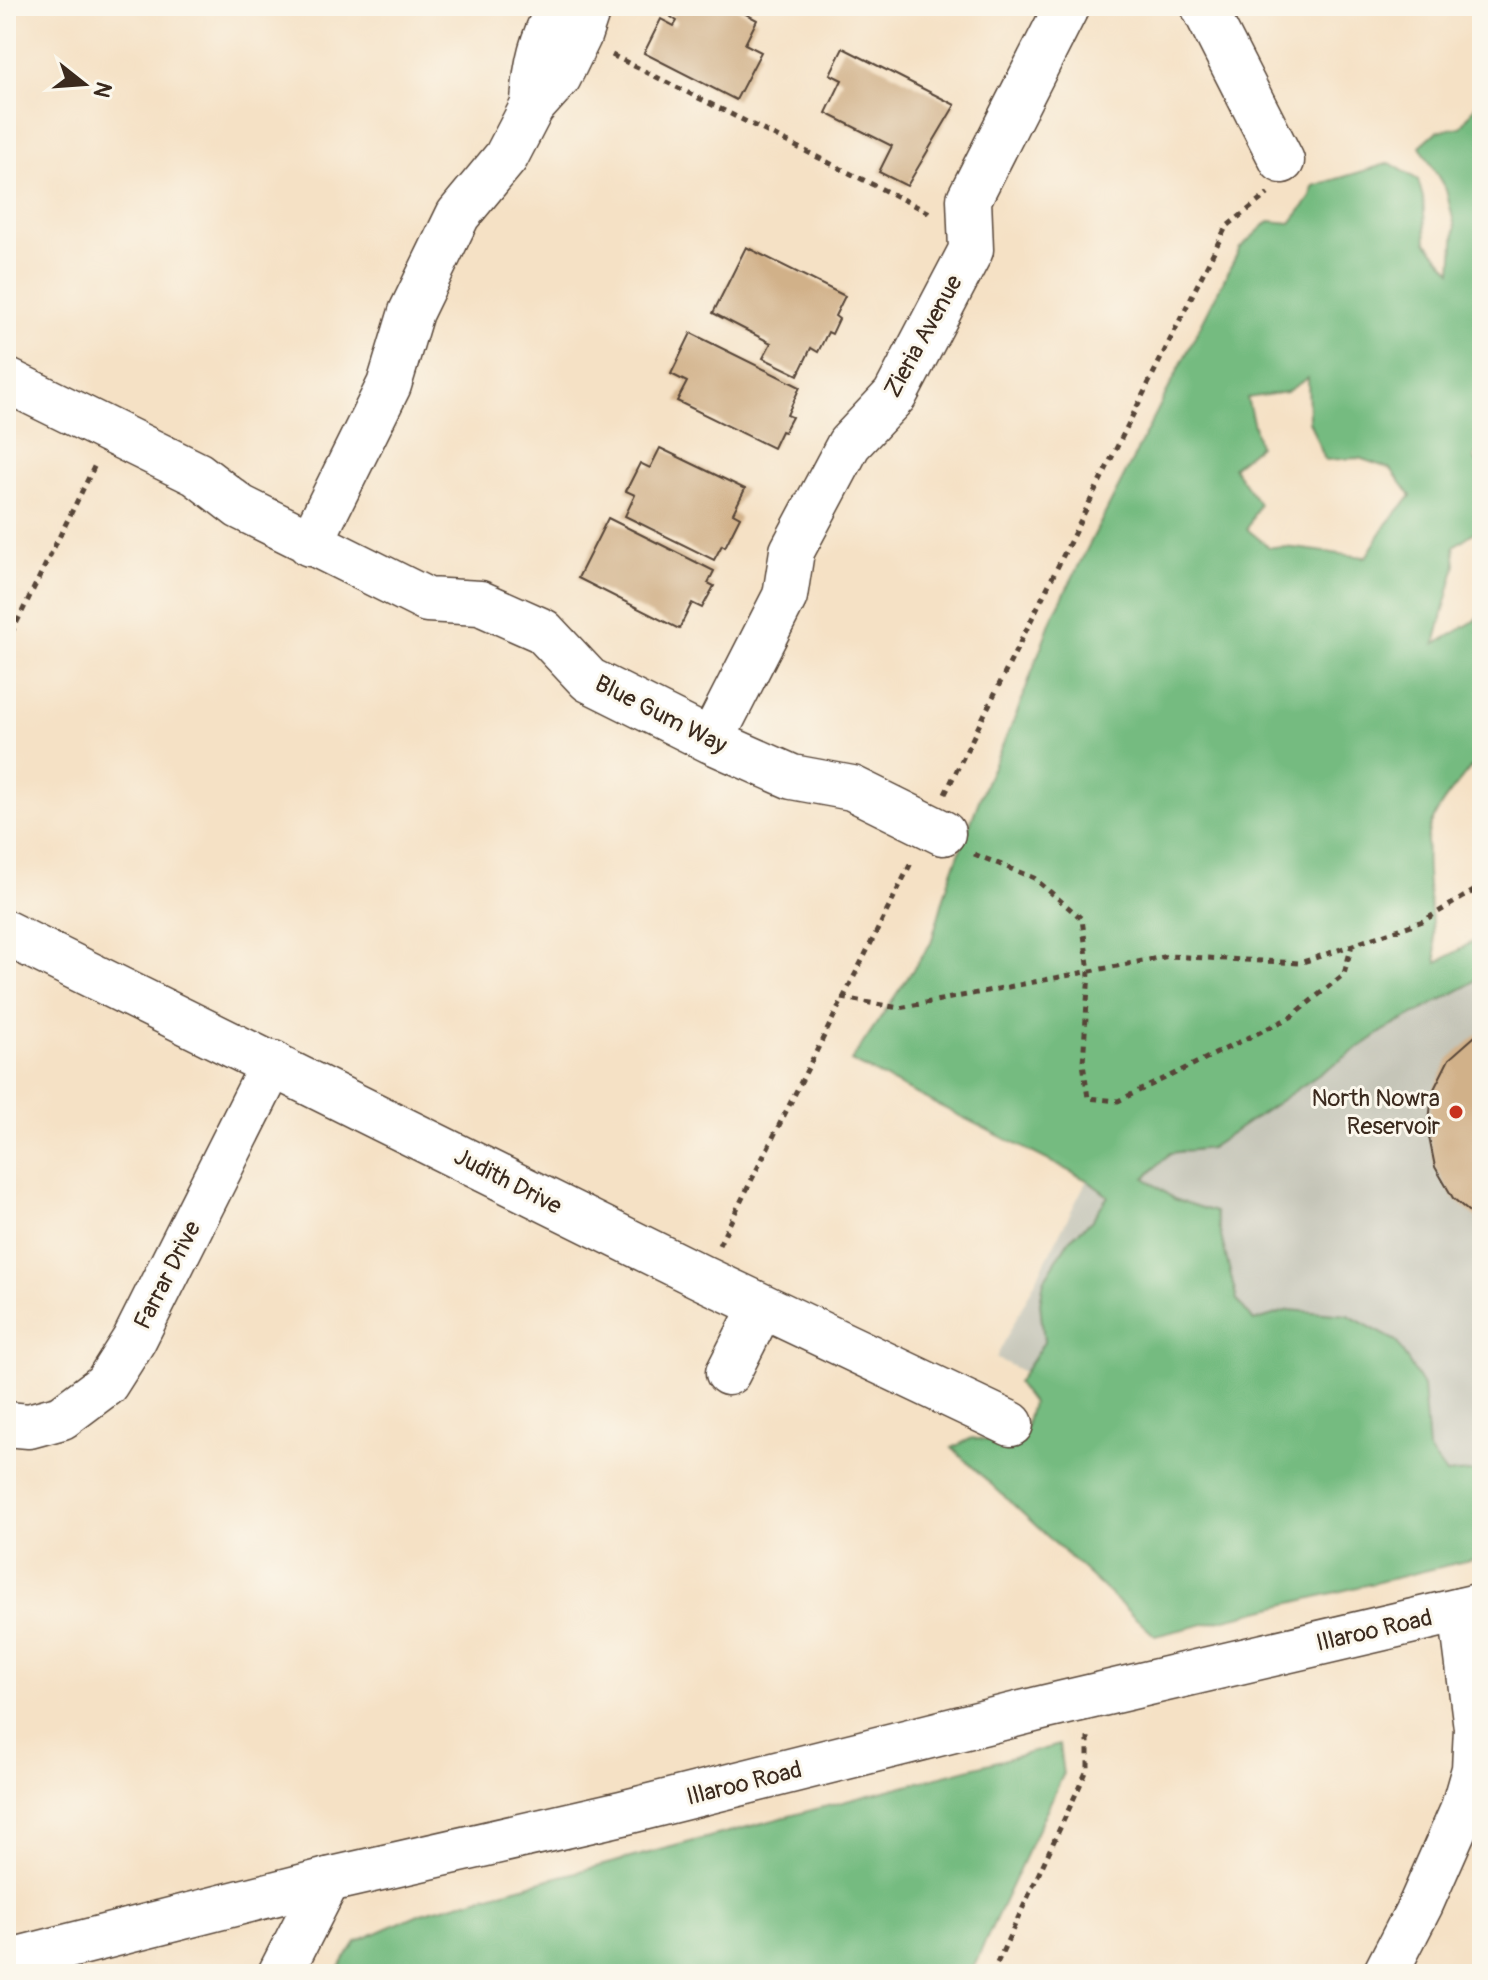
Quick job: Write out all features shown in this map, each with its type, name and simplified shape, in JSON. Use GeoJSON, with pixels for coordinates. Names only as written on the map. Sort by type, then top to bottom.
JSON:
{"type":"FeatureCollection","features":[{"type":"Feature","properties":{"kind":"street","name":"Zieria Avenue"},"geometry":{"type":"LineString","coordinates":[[711,741],[785,596],[792,551],[849,444],[895,395],[971,250],[969,199],[1067,6]]}},
{"type":"Feature","properties":{"kind":"street"},"geometry":{"type":"LineString","coordinates":[[1203,6],[1282,161]]}},
{"type":"Feature","properties":{"kind":"street"},"geometry":{"type":"LineString","coordinates":[[310,544],[389,385],[411,312],[458,215],[506,157],[532,107],[536,62],[543,37],[577,13]]}},
{"type":"Feature","properties":{"kind":"street","name":"Blue Gum Way"},"geometry":{"type":"LineString","coordinates":[[6,380],[197,474],[240,507],[427,600],[480,603],[543,631],[589,680],[711,741],[792,777],[852,788],[927,826]]}},
{"type":"Feature","properties":{"kind":"street","name":"Judith Drive"},"geometry":{"type":"LineString","coordinates":[[6,933],[703,1278],[1011,1424]]}},
{"type":"Feature","properties":{"kind":"street","name":"Farrar Drive"},"geometry":{"type":"LineString","coordinates":[[6,1424],[29,1426],[62,1417],[106,1384],[134,1340],[273,1063]]}},
{"type":"Feature","properties":{"kind":"street"},"geometry":{"type":"LineString","coordinates":[[728,1373],[762,1306]]}},
{"type":"Feature","properties":{"kind":"street"},"geometry":{"type":"LineString","coordinates":[[1385,1974],[1421,1904],[1462,1811],[1474,1769],[1476,1728],[1472,1607]]}},
{"type":"Feature","properties":{"kind":"street","name":"Illaroo Road"},"geometry":{"type":"LineString","coordinates":[[6,1962],[328,1880],[622,1813],[1472,1607]]}},
{"type":"Feature","properties":{"kind":"street"},"geometry":{"type":"LineString","coordinates":[[280,1974],[328,1880]]}},
{"type":"Feature","properties":{"kind":"path"},"geometry":{"type":"LineString","coordinates":[[577,13],[597,35],[598,48],[930,213],[936,209]]}},
{"type":"Feature","properties":{"kind":"path"},"geometry":{"type":"LineString","coordinates":[[703,1278],[921,846],[927,826],[1226,227],[1273,190],[1282,161]]}},
{"type":"Feature","properties":{"kind":"path"},"geometry":{"type":"LineString","coordinates":[[6,644],[112,432]]}},
{"type":"Feature","properties":{"kind":"path"},"geometry":{"type":"LineString","coordinates":[[927,826],[981,859],[1034,878],[1082,919],[1089,972],[1083,1063],[1088,1098],[1118,1101],[1291,1017],[1344,974],[1352,945]]}},
{"type":"Feature","properties":{"kind":"path"},"geometry":{"type":"LineString","coordinates":[[842,998],[899,1008],[1169,956],[1300,963],[1423,921],[1482,886]]}},
{"type":"Feature","properties":{"kind":"path"},"geometry":{"type":"LineString","coordinates":[[992,1974],[1088,1768],[1088,1698]]}},
{"type":"Feature","properties":{"kind":"shaded area"},"geometry":{"type":"Polygon","coordinates":[[[1482,936],[1482,1549],[1411,1567],[996,1358],[1087,1180],[1482,936]]]}},
{"type":"Feature","properties":{"kind":"green space"},"geometry":{"type":"Polygon","coordinates":[[[1482,96],[1482,445],[1474,458],[1482,469],[1482,527],[1454,546],[1456,565],[1435,644],[1476,620],[1482,612],[1482,777],[1471,767],[1442,805],[1429,830],[1426,859],[1437,963],[1482,936],[1482,975],[1385,1030],[1210,1148],[1170,1153],[1145,1178],[1174,1199],[1215,1212],[1237,1300],[1254,1321],[1289,1310],[1348,1315],[1396,1341],[1423,1386],[1428,1449],[1446,1474],[1482,1471],[1482,1557],[1155,1636],[952,1448],[972,1438],[1022,1442],[1032,1403],[1017,1383],[1044,1342],[1040,1303],[1044,1280],[1069,1240],[1091,1221],[1108,1196],[1087,1180],[851,1061],[931,943],[949,880],[1051,620],[1240,248],[1269,221],[1291,223],[1311,197],[1313,186],[1390,163],[1418,180],[1423,198],[1426,242],[1452,271],[1455,227],[1446,190],[1420,146],[1437,131],[1461,127],[1482,96]],[[1308,378],[1286,392],[1247,398],[1259,446],[1233,467],[1259,504],[1247,529],[1269,547],[1366,557],[1387,523],[1411,496],[1391,469],[1359,458],[1325,460],[1309,421],[1308,378]]]}},
{"type":"Feature","properties":{"kind":"green space"},"geometry":{"type":"Polygon","coordinates":[[[1059,1745],[1063,1775],[970,1974],[335,1974],[356,1942],[421,1913],[1059,1745]]]}},
{"type":"Feature","properties":{"kind":"building"},"geometry":{"type":"Polygon","coordinates":[[[677,6],[731,6],[757,20],[745,44],[761,52],[736,100],[644,53],[661,19],[674,26],[677,21],[671,17],[677,6]]]}},
{"type":"Feature","properties":{"kind":"building"},"geometry":{"type":"Polygon","coordinates":[[[843,48],[955,105],[907,186],[879,172],[892,146],[826,113],[842,80],[830,74],[843,48]]]}},
{"type":"Feature","properties":{"kind":"building"},"geometry":{"type":"Polygon","coordinates":[[[746,247],[845,296],[835,316],[839,319],[832,334],[828,332],[818,352],[811,348],[798,375],[763,358],[771,343],[713,313],[746,247]]]}},
{"type":"Feature","properties":{"kind":"building"},"geometry":{"type":"Polygon","coordinates":[[[691,333],[800,387],[787,415],[792,417],[773,448],[677,401],[687,382],[671,374],[691,333]]]}},
{"type":"Feature","properties":{"kind":"building"},"geometry":{"type":"Polygon","coordinates":[[[660,448],[745,489],[733,513],[740,517],[725,547],[722,545],[714,560],[625,516],[635,495],[626,491],[640,463],[650,468],[660,448]]]}},
{"type":"Feature","properties":{"kind":"building"},"geometry":{"type":"Polygon","coordinates":[[[608,518],[714,571],[708,583],[714,586],[702,608],[692,603],[679,629],[578,578],[608,518]]]}},
{"type":"Feature","properties":{"kind":"building","name":"North Nowra Reservoir"},"geometry":{"type":"Polygon","coordinates":[[[1482,1030],[1482,1223],[1453,1198],[1435,1167],[1428,1132],[1432,1093],[1449,1059],[1482,1030]]]}},
{"type":"Feature","properties":{"kind":"place","name":"North Nowra Reservoir"},"geometry":{"type":"Point","coordinates":[1456,1112]}}]}
